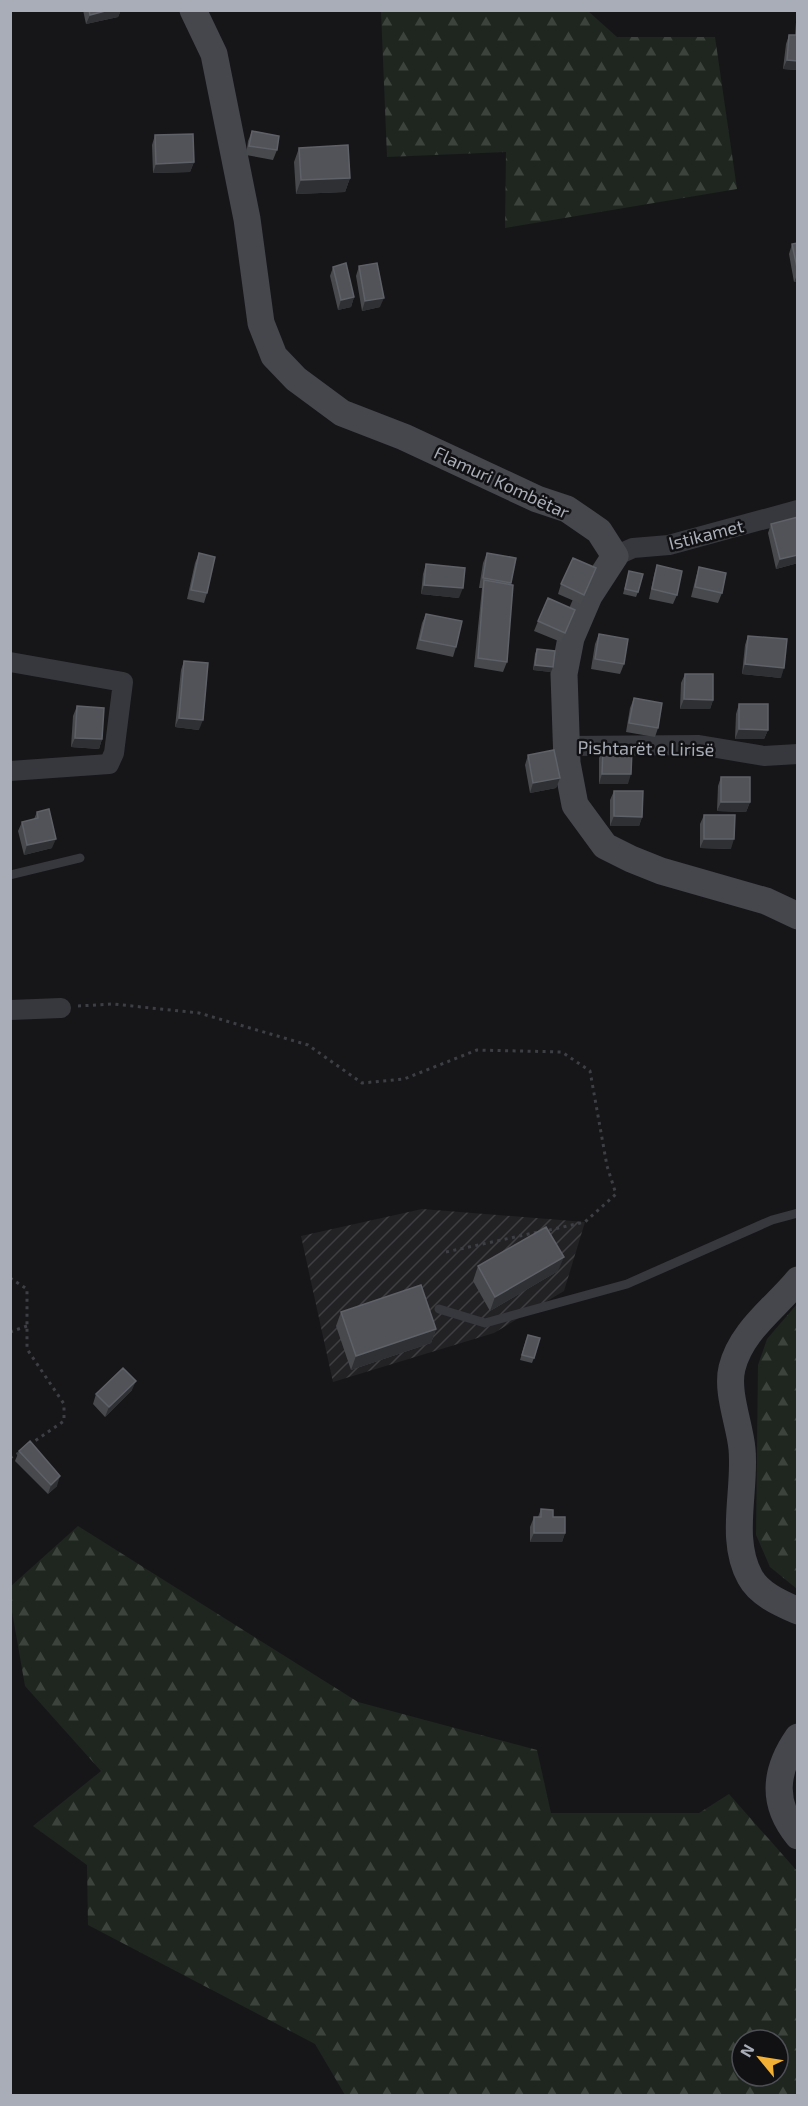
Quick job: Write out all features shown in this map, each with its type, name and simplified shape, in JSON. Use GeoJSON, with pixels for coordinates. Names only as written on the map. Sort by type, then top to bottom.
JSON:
{"type":"FeatureCollection","features":[{"type":"Feature","properties":{"kind":"street","name":"Flamuri Kombëtar"},"geometry":{"type":"LineString","coordinates":[[193,10],[214,54],[247,219],[261,323],[274,356],[296,379],[342,413],[404,437],[537,499],[567,510],[599,531],[615,556]]}},
{"type":"Feature","properties":{"kind":"street","name":"Istikamet"},"geometry":{"type":"LineString","coordinates":[[615,556],[633,548],[669,545],[798,510]]}},
{"type":"Feature","properties":{"kind":"street"},"geometry":{"type":"LineString","coordinates":[[615,556],[590,596],[571,638],[564,674],[566,746],[575,805],[606,846],[661,871],[766,901],[798,916]]}},
{"type":"Feature","properties":{"kind":"street"},"geometry":{"type":"LineString","coordinates":[[10,662],[123,682],[114,753],[108,764],[10,771]]}},
{"type":"Feature","properties":{"kind":"street","name":"Pishtarët e Lirisë"},"geometry":{"type":"LineString","coordinates":[[566,746],[699,745],[764,756],[798,753]]}},
{"type":"Feature","properties":{"kind":"street"},"geometry":{"type":"LineString","coordinates":[[10,1010],[62,1008]]}},
{"type":"Feature","properties":{"kind":"street"},"geometry":{"type":"LineString","coordinates":[[798,1280],[753,1327],[732,1368],[734,1410],[742,1448],[739,1534],[744,1555],[750,1577],[765,1594],[798,1611]]}},
{"type":"Feature","properties":{"kind":"street"},"geometry":{"type":"LineString","coordinates":[[798,1737],[788,1751],[779,1778],[782,1810],[798,1836]]}},
{"type":"Feature","properties":{"kind":"lane"},"geometry":{"type":"LineString","coordinates":[[10,875],[80,858]]}},
{"type":"Feature","properties":{"kind":"lane"},"geometry":{"type":"LineString","coordinates":[[439,1309],[485,1323],[627,1284],[772,1220],[798,1213]]}},
{"type":"Feature","properties":{"kind":"path"},"geometry":{"type":"LineString","coordinates":[[62,1008],[113,1004],[199,1013],[308,1045],[362,1083],[404,1079],[477,1050],[562,1052],[590,1071],[607,1166],[616,1194],[585,1222],[446,1252]]}},
{"type":"Feature","properties":{"kind":"path"},"geometry":{"type":"LineString","coordinates":[[10,1278],[27,1289],[27,1349],[64,1404],[64,1421],[28,1446]]}},
{"type":"Feature","properties":{"kind":"path"},"geometry":{"type":"LineString","coordinates":[[10,1332],[27,1326]]}},
{"type":"Feature","properties":{"kind":"path"},"geometry":{"type":"LineString","coordinates":[[10,1458],[20,1452]]}},
{"type":"Feature","properties":{"kind":"shaded area"},"geometry":{"type":"Polygon","coordinates":[[[422,1209],[585,1222],[564,1291],[494,1333],[333,1382],[301,1236],[422,1209]]]}},
{"type":"Feature","properties":{"kind":"green space"},"geometry":{"type":"Polygon","coordinates":[[[381,11],[588,11],[617,37],[715,37],[737,189],[505,228],[506,152],[387,157],[381,11]]]}},
{"type":"Feature","properties":{"kind":"green space"},"geometry":{"type":"Polygon","coordinates":[[[797,1304],[797,1589],[770,1567],[756,1535],[758,1365],[767,1339],[797,1304]]]}},
{"type":"Feature","properties":{"kind":"green space"},"geometry":{"type":"Polygon","coordinates":[[[78,1526],[358,1702],[537,1750],[551,1813],[699,1813],[729,1794],[797,1871],[797,2095],[345,2095],[315,2044],[88,1925],[87,1865],[33,1826],[101,1771],[25,1686],[10,1600],[11,1586],[78,1526]]]}},
{"type":"Feature","properties":{"kind":"building"},"geometry":{"type":"Polygon","coordinates":[[[89,10],[109,10],[90,15],[89,10]]]}},
{"type":"Feature","properties":{"kind":"building"},"geometry":{"type":"Polygon","coordinates":[[[789,35],[798,35],[798,61],[787,60],[789,35]]]}},
{"type":"Feature","properties":{"kind":"building"},"geometry":{"type":"Polygon","coordinates":[[[252,131],[279,136],[277,150],[249,146],[252,131]]]}},
{"type":"Feature","properties":{"kind":"building"},"geometry":{"type":"Polygon","coordinates":[[[193,134],[194,162],[156,164],[155,135],[193,134]]]}},
{"type":"Feature","properties":{"kind":"building"},"geometry":{"type":"Polygon","coordinates":[[[348,145],[350,178],[301,180],[299,148],[348,145]]]}},
{"type":"Feature","properties":{"kind":"building"},"geometry":{"type":"Polygon","coordinates":[[[798,243],[798,272],[792,244],[798,243]]]}},
{"type":"Feature","properties":{"kind":"building"},"geometry":{"type":"Polygon","coordinates":[[[346,263],[354,297],[341,300],[333,267],[346,263]]]}},
{"type":"Feature","properties":{"kind":"building"},"geometry":{"type":"Polygon","coordinates":[[[377,263],[384,298],[365,301],[359,266],[377,263]]]}},
{"type":"Feature","properties":{"kind":"building"},"geometry":{"type":"Polygon","coordinates":[[[798,517],[798,555],[780,559],[771,524],[798,517]]]}},
{"type":"Feature","properties":{"kind":"building"},"geometry":{"type":"Polygon","coordinates":[[[199,553],[215,557],[207,593],[191,590],[199,553]]]}},
{"type":"Feature","properties":{"kind":"building"},"geometry":{"type":"Polygon","coordinates":[[[487,553],[516,558],[511,583],[483,578],[487,553]]]}},
{"type":"Feature","properties":{"kind":"building"},"geometry":{"type":"Polygon","coordinates":[[[573,558],[596,568],[584,595],[561,584],[573,558]]]}},
{"type":"Feature","properties":{"kind":"building"},"geometry":{"type":"Polygon","coordinates":[[[426,564],[465,568],[463,588],[424,585],[426,564]]]}},
{"type":"Feature","properties":{"kind":"building"},"geometry":{"type":"Polygon","coordinates":[[[657,565],[682,571],[677,595],[652,589],[657,565]]]}},
{"type":"Feature","properties":{"kind":"building"},"geometry":{"type":"Polygon","coordinates":[[[699,567],[726,573],[722,593],[695,587],[699,567]]]}},
{"type":"Feature","properties":{"kind":"building"},"geometry":{"type":"Polygon","coordinates":[[[629,571],[643,574],[638,592],[625,589],[629,571]]]}},
{"type":"Feature","properties":{"kind":"building"},"geometry":{"type":"Polygon","coordinates":[[[484,580],[513,585],[507,662],[478,658],[484,580]]]}},
{"type":"Feature","properties":{"kind":"building"},"geometry":{"type":"Polygon","coordinates":[[[548,598],[575,610],[565,633],[538,621],[548,598]]]}},
{"type":"Feature","properties":{"kind":"building"},"geometry":{"type":"Polygon","coordinates":[[[426,614],[462,621],[456,647],[420,640],[426,614]]]}},
{"type":"Feature","properties":{"kind":"building"},"geometry":{"type":"Polygon","coordinates":[[[599,634],[628,639],[624,664],[595,659],[599,634]]]}},
{"type":"Feature","properties":{"kind":"building"},"geometry":{"type":"Polygon","coordinates":[[[748,636],[787,639],[784,668],[745,664],[748,636]]]}},
{"type":"Feature","properties":{"kind":"building"},"geometry":{"type":"Polygon","coordinates":[[[537,649],[555,651],[553,667],[535,665],[537,649]]]}},
{"type":"Feature","properties":{"kind":"building"},"geometry":{"type":"Polygon","coordinates":[[[184,661],[208,663],[203,720],[179,718],[184,661]]]}},
{"type":"Feature","properties":{"kind":"building"},"geometry":{"type":"Polygon","coordinates":[[[685,674],[713,674],[713,700],[684,699],[685,674]]]}},
{"type":"Feature","properties":{"kind":"building"},"geometry":{"type":"Polygon","coordinates":[[[634,698],[662,703],[658,728],[629,723],[634,698]]]}},
{"type":"Feature","properties":{"kind":"building"},"geometry":{"type":"Polygon","coordinates":[[[739,704],[768,704],[768,730],[739,729],[739,704]]]}},
{"type":"Feature","properties":{"kind":"building"},"geometry":{"type":"Polygon","coordinates":[[[77,706],[104,708],[102,739],[75,738],[77,706]]]}},
{"type":"Feature","properties":{"kind":"building"},"geometry":{"type":"Polygon","coordinates":[[[603,749],[632,749],[631,774],[602,774],[603,749]]]}},
{"type":"Feature","properties":{"kind":"building"},"geometry":{"type":"Polygon","coordinates":[[[554,750],[560,778],[533,783],[528,755],[554,750]]]}},
{"type":"Feature","properties":{"kind":"building"},"geometry":{"type":"Polygon","coordinates":[[[721,777],[750,777],[750,802],[721,802],[721,777]]]}},
{"type":"Feature","properties":{"kind":"building"},"geometry":{"type":"Polygon","coordinates":[[[614,791],[643,791],[642,817],[614,816],[614,791]]]}},
{"type":"Feature","properties":{"kind":"building"},"geometry":{"type":"Polygon","coordinates":[[[49,809],[56,839],[27,845],[22,822],[38,818],[37,812],[49,809]]]}},
{"type":"Feature","properties":{"kind":"building"},"geometry":{"type":"Polygon","coordinates":[[[704,815],[735,815],[734,839],[704,839],[704,815]]]}},
{"type":"Feature","properties":{"kind":"building"},"geometry":{"type":"Polygon","coordinates":[[[546,1227],[564,1257],[495,1297],[478,1266],[546,1227]]]}},
{"type":"Feature","properties":{"kind":"building"},"geometry":{"type":"Polygon","coordinates":[[[421,1285],[436,1329],[356,1356],[341,1312],[421,1285]]]}},
{"type":"Feature","properties":{"kind":"building"},"geometry":{"type":"Polygon","coordinates":[[[528,1335],[540,1338],[534,1358],[522,1355],[528,1335]]]}},
{"type":"Feature","properties":{"kind":"building"},"geometry":{"type":"Polygon","coordinates":[[[123,1368],[136,1381],[109,1407],[96,1394],[123,1368]]]}},
{"type":"Feature","properties":{"kind":"building"},"geometry":{"type":"Polygon","coordinates":[[[30,1441],[60,1476],[51,1485],[19,1451],[30,1441]]]}},
{"type":"Feature","properties":{"kind":"building"},"geometry":{"type":"Polygon","coordinates":[[[541,1509],[553,1510],[553,1517],[565,1517],[565,1533],[534,1533],[534,1517],[541,1517],[541,1509]]]}}]}
